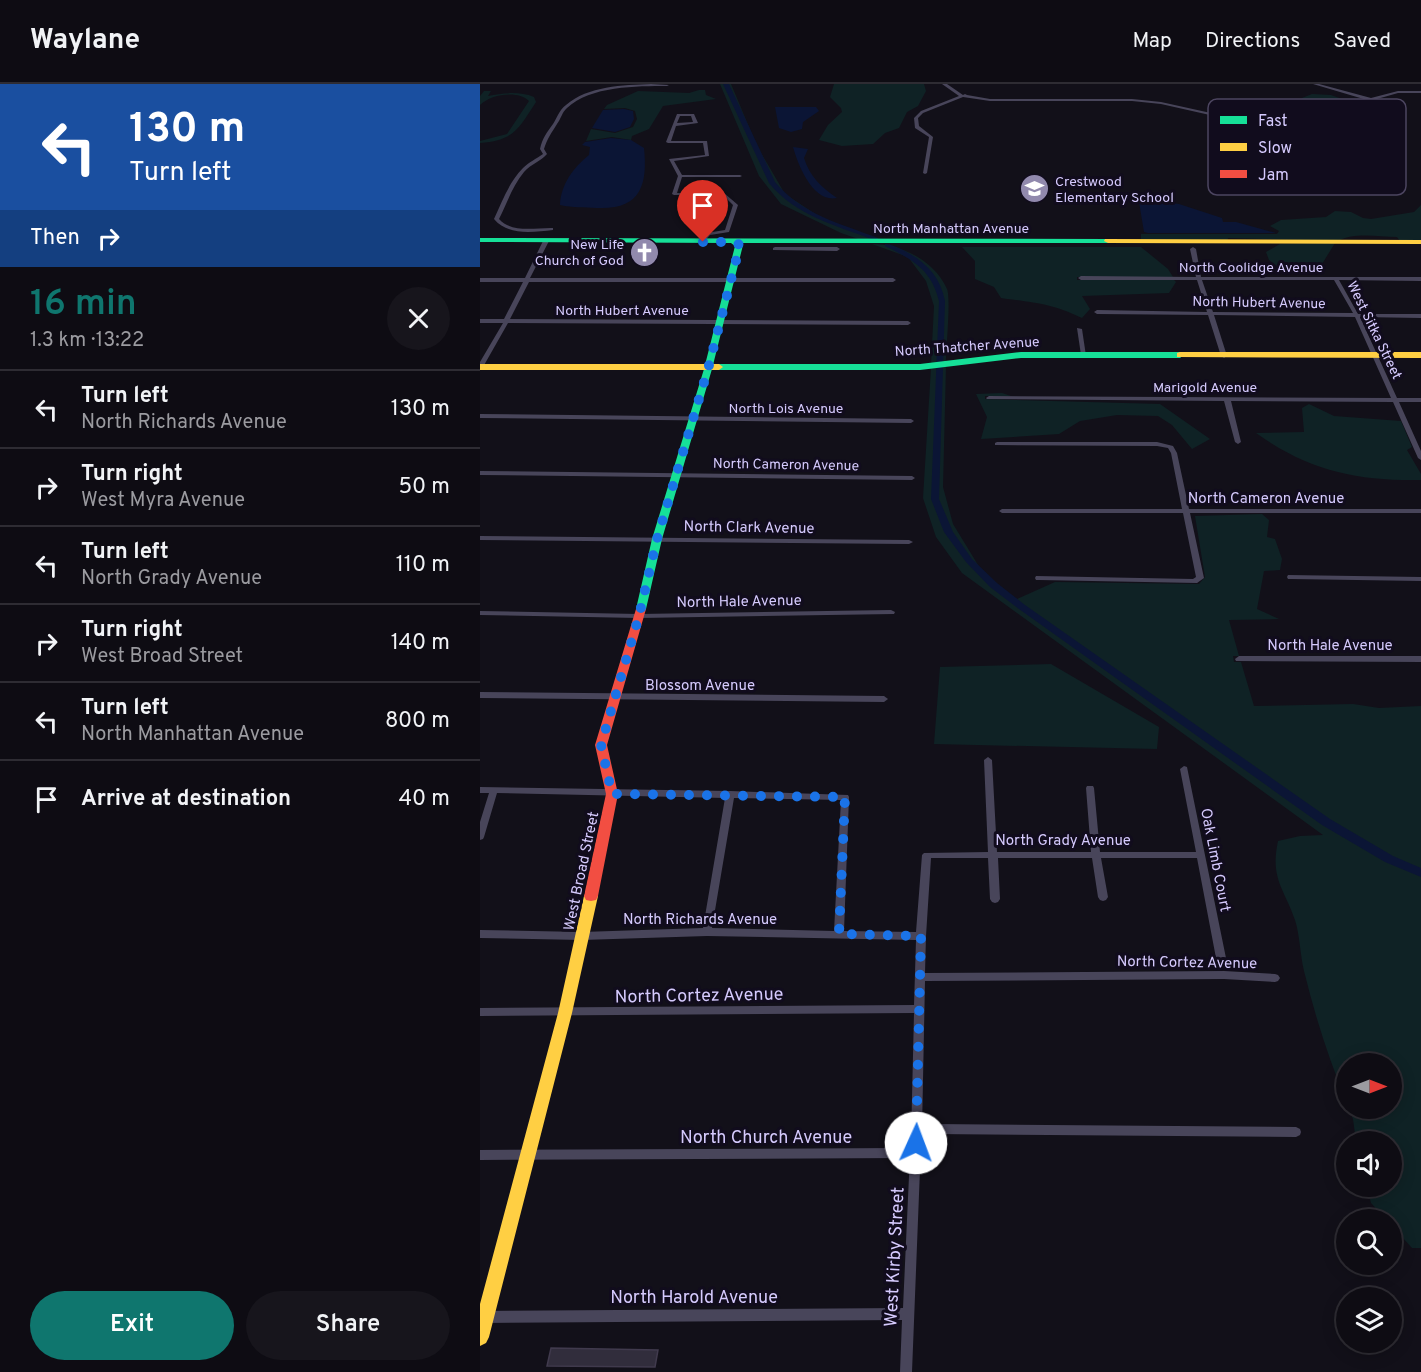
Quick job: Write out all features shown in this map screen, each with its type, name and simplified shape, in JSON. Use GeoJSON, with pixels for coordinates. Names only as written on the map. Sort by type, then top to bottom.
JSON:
{"type":"FeatureCollection","features":[{"type":"Feature","properties":{"kind":"street"},"geometry":{"type":"LineString","coordinates":[[944,84],[965,95],[990,100],[1132,99],[1208,112]]}},
{"type":"Feature","properties":{"kind":"street"},"geometry":{"type":"LineString","coordinates":[[954,84],[965,95]]}},
{"type":"Feature","properties":{"kind":"street"},"geometry":{"type":"LineString","coordinates":[[1315,84],[1369,99]]}},
{"type":"Feature","properties":{"kind":"street"},"geometry":{"type":"LineString","coordinates":[[1330,84],[1376,99]]}},
{"type":"Feature","properties":{"kind":"street"},"geometry":{"type":"LineString","coordinates":[[516,237],[501,226],[496,219],[519,177],[529,165],[540,160],[545,154],[542,149],[544,140],[567,105],[595,93],[613,89],[634,85],[667,85]]}},
{"type":"Feature","properties":{"kind":"street"},"geometry":{"type":"LineString","coordinates":[[1382,99],[1398,93],[1421,94]]}},
{"type":"Feature","properties":{"kind":"street"},"geometry":{"type":"LineString","coordinates":[[1392,99],[1421,94]]}},
{"type":"Feature","properties":{"kind":"street"},"geometry":{"type":"LineString","coordinates":[[925,173],[931,137],[917,128],[916,118],[922,112],[965,95]]}},
{"type":"Feature","properties":{"kind":"street"},"geometry":{"type":"LineString","coordinates":[[674,125],[696,123],[693,114],[678,115],[674,125],[668,142],[705,142],[707,156],[671,160],[680,176],[674,194],[724,194],[736,205],[727,231],[708,234],[703,242]]}},
{"type":"Feature","properties":{"kind":"street"},"geometry":{"type":"LineString","coordinates":[[680,176],[740,176]]}},
{"type":"Feature","properties":{"kind":"street"},"geometry":{"type":"LineString","coordinates":[[516,237],[526,229],[551,229]]}},
{"type":"Feature","properties":{"kind":"street"},"geometry":{"type":"LineString","coordinates":[[516,237],[526,229]]}},
{"type":"Feature","properties":{"kind":"street","name":"North Manhattan Avenue"},"geometry":{"type":"LineString","coordinates":[[480,240],[516,237],[546,241],[734,242],[807,246],[1421,242]]}},
{"type":"Feature","properties":{"kind":"street"},"geometry":{"type":"LineString","coordinates":[[480,367],[506,322],[546,241]]}},
{"type":"Feature","properties":{"kind":"street","name":"West Broad Street"},"geometry":{"type":"LineString","coordinates":[[480,1337],[482,1317],[565,1013],[612,794],[601,745],[639,616],[675,475],[708,369],[740,245],[734,242]]}},
{"type":"Feature","properties":{"kind":"street"},"geometry":{"type":"LineString","coordinates":[[775,249],[807,246],[837,249]]}},
{"type":"Feature","properties":{"kind":"street"},"geometry":{"type":"LineString","coordinates":[[1193,249],[1199,278],[1224,356]]}},
{"type":"Feature","properties":{"kind":"street","name":"North Coolidge Avenue"},"geometry":{"type":"LineString","coordinates":[[1081,278],[1421,279]]}},
{"type":"Feature","properties":{"kind":"street","name":"West Sitka Street"},"geometry":{"type":"LineString","coordinates":[[1336,279],[1357,316],[1373,355],[1397,400],[1421,458]]}},
{"type":"Feature","properties":{"kind":"street"},"geometry":{"type":"LineString","coordinates":[[480,280],[893,280]]}},
{"type":"Feature","properties":{"kind":"street","name":"North Hubert Avenue"},"geometry":{"type":"LineString","coordinates":[[1097,312],[1421,316]]}},
{"type":"Feature","properties":{"kind":"street","name":"North Hubert Avenue"},"geometry":{"type":"LineString","coordinates":[[480,321],[908,323]]}},
{"type":"Feature","properties":{"kind":"street"},"geometry":{"type":"LineString","coordinates":[[1079,329],[1084,355]]}},
{"type":"Feature","properties":{"kind":"street","name":"North Thatcher Avenue"},"geometry":{"type":"LineString","coordinates":[[480,367],[708,369],[936,365],[990,357],[1084,355],[1421,356]]}},
{"type":"Feature","properties":{"kind":"street","name":"Marigold Avenue"},"geometry":{"type":"LineString","coordinates":[[989,398],[1421,400]]}},
{"type":"Feature","properties":{"kind":"street"},"geometry":{"type":"LineString","coordinates":[[1227,399],[1238,442]]}},
{"type":"Feature","properties":{"kind":"street","name":"North Lois Avenue"},"geometry":{"type":"LineString","coordinates":[[480,416],[911,421]]}},
{"type":"Feature","properties":{"kind":"street"},"geometry":{"type":"LineString","coordinates":[[997,444],[1157,444],[1171,447],[1174,453],[1200,578],[1194,581],[1039,578]]}},
{"type":"Feature","properties":{"kind":"street","name":"North Cameron Avenue"},"geometry":{"type":"LineString","coordinates":[[480,472],[912,478]]}},
{"type":"Feature","properties":{"kind":"street","name":"North Cameron Avenue"},"geometry":{"type":"LineString","coordinates":[[1002,511],[1421,511]]}},
{"type":"Feature","properties":{"kind":"street","name":"North Clark Avenue"},"geometry":{"type":"LineString","coordinates":[[480,538],[909,542]]}},
{"type":"Feature","properties":{"kind":"street"},"geometry":{"type":"LineString","coordinates":[[1291,577],[1421,579]]}},
{"type":"Feature","properties":{"kind":"street","name":"North Hale Avenue"},"geometry":{"type":"LineString","coordinates":[[480,612],[639,616],[891,612]]}},
{"type":"Feature","properties":{"kind":"street","name":"North Hale Avenue"},"geometry":{"type":"LineString","coordinates":[[1239,659],[1421,659]]}},
{"type":"Feature","properties":{"kind":"street","name":"Blossom Avenue"},"geometry":{"type":"LineString","coordinates":[[480,695],[884,699]]}},
{"type":"Feature","properties":{"kind":"street"},"geometry":{"type":"LineString","coordinates":[[988,760],[995,899]]}},
{"type":"Feature","properties":{"kind":"street","name":"Oak Limb Court"},"geometry":{"type":"LineString","coordinates":[[1184,769],[1199,855],[1221,958]]}},
{"type":"Feature","properties":{"kind":"street"},"geometry":{"type":"LineString","coordinates":[[1090,788],[1096,855],[1103,897]]}},
{"type":"Feature","properties":{"kind":"street"},"geometry":{"type":"LineString","coordinates":[[480,790],[845,797],[839,934]]}},
{"type":"Feature","properties":{"kind":"street"},"geometry":{"type":"LineString","coordinates":[[480,837],[495,790]]}},
{"type":"Feature","properties":{"kind":"street"},"geometry":{"type":"LineString","coordinates":[[707,932],[730,794]]}},
{"type":"Feature","properties":{"kind":"street","name":"North Grady Avenue"},"geometry":{"type":"LineString","coordinates":[[927,855],[1199,855]]}},
{"type":"Feature","properties":{"kind":"street","name":"West Kirby Street"},"geometry":{"type":"LineString","coordinates":[[906,1372],[916,1143],[921,936],[927,855]]}},
{"type":"Feature","properties":{"kind":"street","name":"North Richards Avenue"},"geometry":{"type":"LineString","coordinates":[[480,934],[582,936],[707,932],[921,936]]}},
{"type":"Feature","properties":{"kind":"street","name":"North Cortez Avenue"},"geometry":{"type":"LineString","coordinates":[[920,977],[1224,975],[1275,978]]}},
{"type":"Feature","properties":{"kind":"street","name":"North Cortez Avenue"},"geometry":{"type":"LineString","coordinates":[[480,1012],[919,1009]]}},
{"type":"Feature","properties":{"kind":"street","name":"North Church Avenue"},"geometry":{"type":"LineString","coordinates":[[480,1155],[903,1153],[931,1129],[1296,1132]]}},
{"type":"Feature","properties":{"kind":"street","name":"North Harold Avenue"},"geometry":{"type":"LineString","coordinates":[[482,1317],[908,1314]]}},
{"type":"Feature","properties":{"kind":"green space"},"geometry":{"type":"Polygon","coordinates":[[[720,84],[731,84],[757,146],[785,194],[820,217],[882,241],[864,241],[841,233],[781,204],[759,176],[720,84]]]}},
{"type":"Feature","properties":{"kind":"green space"},"geometry":{"type":"Polygon","coordinates":[[[834,84],[924,84],[926,91],[918,106],[907,112],[899,128],[885,133],[873,144],[842,146],[819,140],[828,125],[842,112],[830,97],[834,84]]]}},
{"type":"Feature","properties":{"kind":"green space"},"geometry":{"type":"Polygon","coordinates":[[[705,90],[706,95],[716,99],[663,106],[649,129],[632,136],[631,140],[612,137],[586,141],[591,129],[615,133],[633,127],[637,119],[635,111],[625,108],[604,109],[607,105],[638,91],[689,93],[705,90]]]}},
{"type":"Feature","properties":{"kind":"green space"},"geometry":{"type":"Polygon","coordinates":[[[484,91],[491,91],[488,96],[505,93],[523,94],[534,97],[536,102],[514,132],[501,139],[480,143],[480,141],[507,134],[529,101],[518,95],[504,95],[491,98],[480,105],[480,96],[484,91]]]}},
{"type":"Feature","properties":{"kind":"green space"},"geometry":{"type":"Polygon","coordinates":[[[1312,94],[1331,95],[1342,99],[1302,99],[1312,94]]]}},
{"type":"Feature","properties":{"kind":"green space"},"geometry":{"type":"Polygon","coordinates":[[[1421,205],[1421,241],[1400,241],[1397,237],[1367,236],[1338,241],[1228,238],[1227,242],[1141,239],[1141,234],[1277,234],[1279,231],[1270,226],[1281,220],[1326,217],[1335,211],[1351,212],[1371,219],[1414,212],[1421,205]]]}},
{"type":"Feature","properties":{"kind":"green space"},"geometry":{"type":"Polygon","coordinates":[[[1335,243],[1322,264],[1310,272],[1279,268],[1269,260],[1266,252],[1280,244],[1335,243]]]}},
{"type":"Feature","properties":{"kind":"green space"},"geometry":{"type":"Polygon","coordinates":[[[872,244],[894,247],[916,256],[926,262],[942,279],[948,294],[946,362],[931,364],[934,306],[926,281],[908,257],[872,244]]]}},
{"type":"Feature","properties":{"kind":"green space"},"geometry":{"type":"Polygon","coordinates":[[[962,247],[1141,247],[1168,269],[1173,277],[1077,277],[1077,280],[1174,280],[1176,282],[1169,293],[1082,296],[1090,309],[1082,318],[1051,306],[1001,298],[994,287],[975,279],[975,261],[962,247]]]}},
{"type":"Feature","properties":{"kind":"green space"},"geometry":{"type":"Polygon","coordinates":[[[946,366],[943,487],[953,524],[986,578],[1017,599],[1055,582],[1199,584],[1205,577],[1195,516],[1262,514],[1269,520],[1267,537],[1275,539],[1282,559],[1280,570],[1264,571],[1257,609],[1279,619],[1229,620],[1239,656],[1233,656],[1234,662],[1241,662],[1254,706],[1353,704],[1379,708],[1421,706],[1421,1248],[1412,1248],[1402,1237],[1402,1209],[1377,1209],[1370,1197],[1402,1197],[1402,1131],[1355,1131],[1353,1119],[1402,1119],[1402,1053],[1336,1053],[1336,1076],[1304,971],[1295,920],[1279,883],[1276,865],[1278,841],[1300,836],[1323,835],[962,573],[936,537],[923,498],[931,368],[946,366]]]}},
{"type":"Feature","properties":{"kind":"green space"},"geometry":{"type":"Polygon","coordinates":[[[1002,393],[1011,396],[985,396],[985,399],[1160,404],[1210,439],[1192,449],[1172,425],[1158,416],[1117,415],[1080,421],[1059,434],[981,439],[987,417],[976,394],[1002,393]]]}},
{"type":"Feature","properties":{"kind":"green space"},"geometry":{"type":"Polygon","coordinates":[[[1309,404],[1334,416],[1401,421],[1412,447],[1407,450],[1421,474],[1421,480],[1355,476],[1334,471],[1295,457],[1256,433],[1304,432],[1302,408],[1309,404]]]}},
{"type":"Feature","properties":{"kind":"green space"},"geometry":{"type":"Polygon","coordinates":[[[1051,664],[1159,727],[1157,749],[934,744],[940,667],[1051,664]]]}},
{"type":"Feature","properties":{"kind":"water"},"geometry":{"type":"Polygon","coordinates":[[[775,107],[816,107],[819,111],[803,122],[802,129],[791,132],[779,128],[775,107]]]}},
{"type":"Feature","properties":{"kind":"water"},"geometry":{"type":"Polygon","coordinates":[[[603,110],[633,111],[634,119],[630,127],[615,132],[592,128],[603,110]]]}},
{"type":"Feature","properties":{"kind":"water"},"geometry":{"type":"Polygon","coordinates":[[[611,138],[631,140],[644,148],[644,174],[638,193],[632,200],[612,208],[560,205],[569,177],[589,155],[590,147],[582,145],[585,142],[611,138]]]}},
{"type":"Feature","properties":{"kind":"water"},"geometry":{"type":"Polygon","coordinates":[[[793,147],[808,149],[804,158],[809,171],[821,186],[837,198],[828,198],[814,189],[803,172],[793,147]]]}},
{"type":"Feature","properties":{"kind":"water"},"geometry":{"type":"Polygon","coordinates":[[[1148,199],[1179,204],[1222,218],[1223,222],[1236,222],[1276,233],[1144,232],[1139,202],[1148,199]]]}},
{"type":"Feature","properties":{"kind":"building"},"geometry":{"type":"Polygon","coordinates":[[[551,1348],[658,1350],[655,1367],[547,1366],[551,1348]]]}},
{"type":"Feature","properties":{"kind":"waterway"},"geometry":{"type":"LineString","coordinates":[[726,84],[772,183],[782,195],[806,212],[876,239]]}},
{"type":"Feature","properties":{"kind":"waterway"},"geometry":{"type":"LineString","coordinates":[[887,245],[923,265],[930,272],[942,301],[935,499],[949,532],[969,560],[994,585],[1022,607],[1326,822],[1389,859],[1421,873]]}},
{"type":"Feature","properties":{"kind":"traffic: fast"},"geometry":{"type":"LineString","coordinates":[[480,240],[1108,241]]}},
{"type":"Feature","properties":{"kind":"traffic: fast"},"geometry":{"type":"LineString","coordinates":[[641,609],[657,539],[708,369],[739,245],[734,242]]}},
{"type":"Feature","properties":{"kind":"traffic: fast"},"geometry":{"type":"LineString","coordinates":[[719,367],[920,367],[1021,355],[1180,355]]}},
{"type":"Feature","properties":{"kind":"traffic: slow"},"geometry":{"type":"LineString","coordinates":[[1108,241],[1421,242]]}},
{"type":"Feature","properties":{"kind":"traffic: slow"},"geometry":{"type":"LineString","coordinates":[[1180,355],[1421,355]]}},
{"type":"Feature","properties":{"kind":"traffic: slow"},"geometry":{"type":"LineString","coordinates":[[480,367],[719,367]]}},
{"type":"Feature","properties":{"kind":"traffic: slow"},"geometry":{"type":"LineString","coordinates":[[480,1337],[565,1013],[591,896]]}},
{"type":"Feature","properties":{"kind":"traffic: jam"},"geometry":{"type":"LineString","coordinates":[[591,896],[612,794],[601,745],[641,609]]}},
{"type":"Feature","properties":{"kind":"place","name":"Crestwood Elementary School"},"geometry":{"type":"Point","coordinates":[1034,189]}},
{"type":"Feature","properties":{"kind":"place","name":"New Life Church of God"},"geometry":{"type":"Point","coordinates":[645,252]}},
{"type":"Feature","properties":{"kind":"route"},"geometry":{"type":"LineString","coordinates":[[703,242],[734,242],[740,245],[708,369],[675,475],[639,616],[601,745],[612,794],[845,797],[839,934],[921,936],[916,1143]]}}]}
